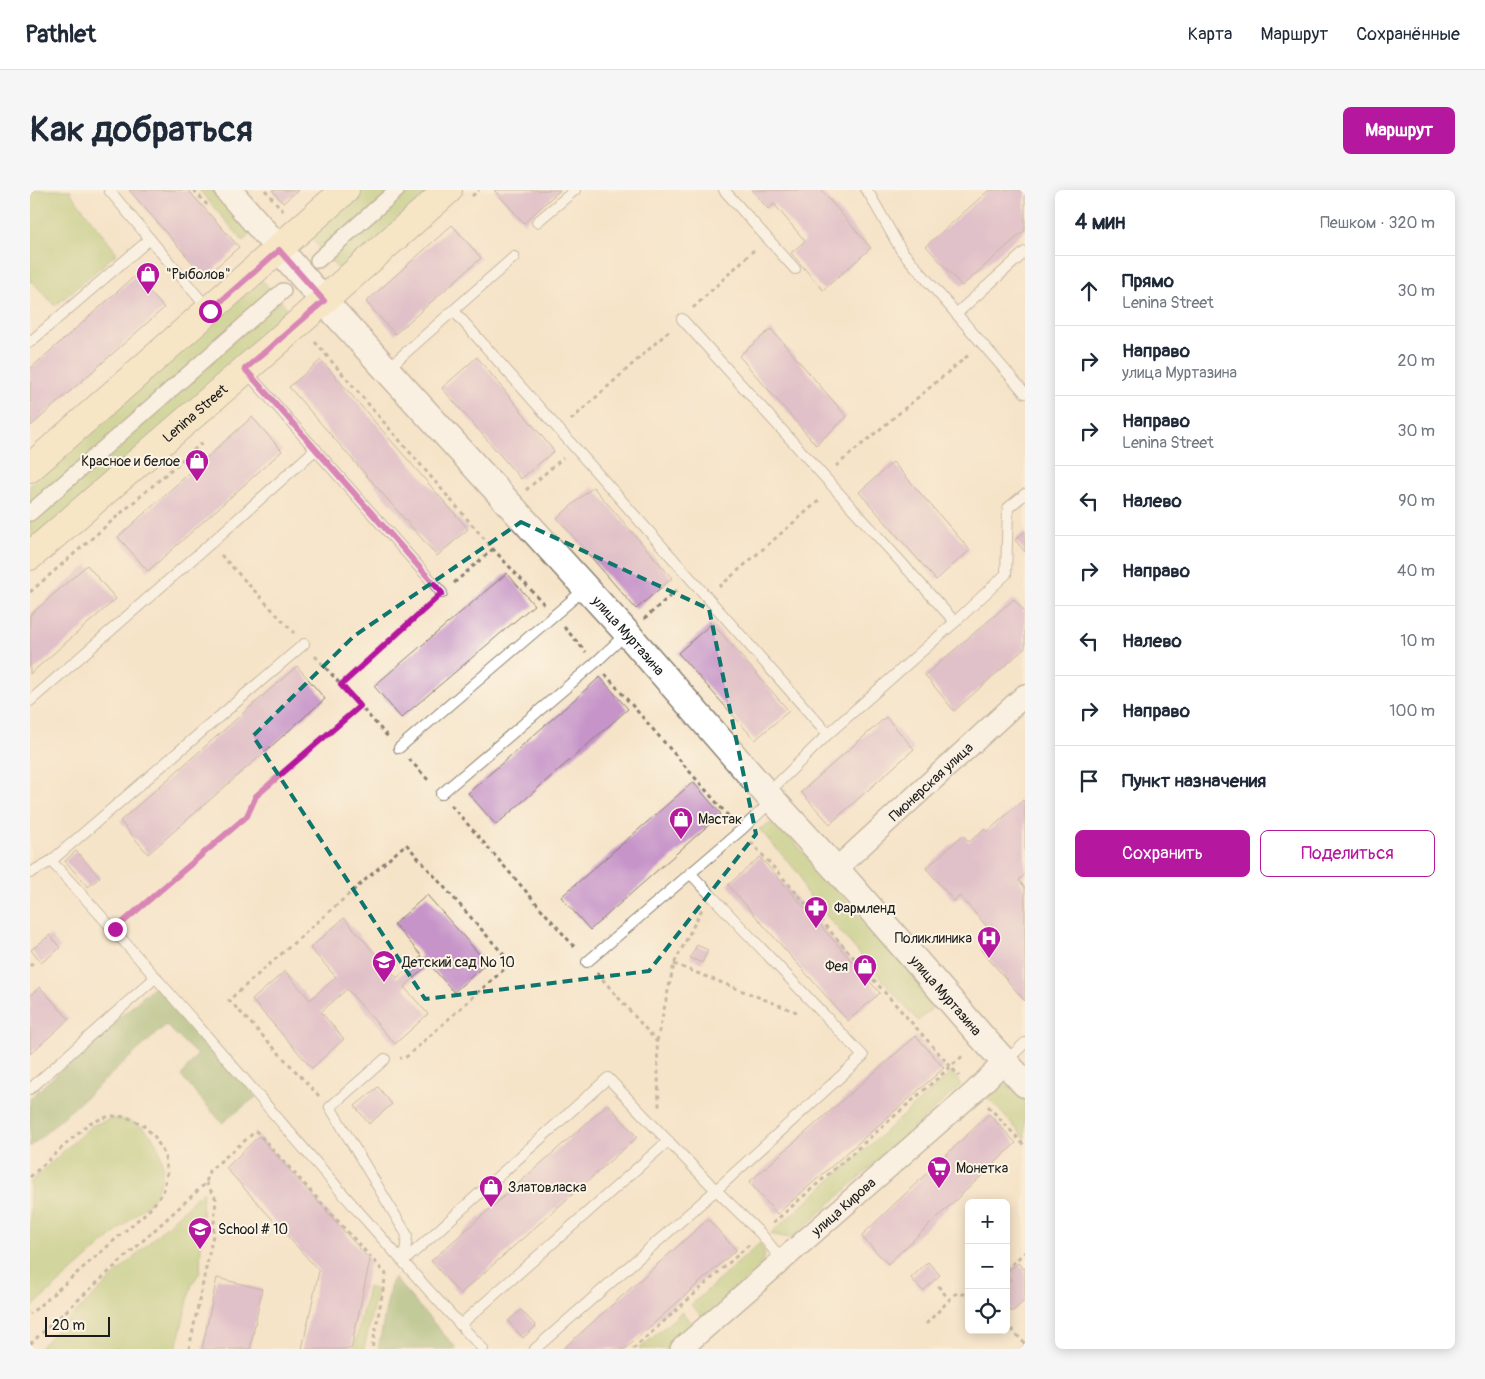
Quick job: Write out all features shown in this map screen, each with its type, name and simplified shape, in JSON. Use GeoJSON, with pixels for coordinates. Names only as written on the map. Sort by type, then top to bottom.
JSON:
{"type":"FeatureCollection","features":[{"type":"Feature","properties":{"kind":"main road"},"geometry":{"type":"LineString","coordinates":[[30,468],[346,190]]}},
{"type":"Feature","properties":{"kind":"main road","name":"Lenina Street"},"geometry":{"type":"LineString","coordinates":[[30,556],[324,301],[448,190]]}},
{"type":"Feature","properties":{"kind":"street","name":"улица Муртазина"},"geometry":{"type":"LineString","coordinates":[[228,190],[324,301],[586,588],[634,628],[770,797],[836,869],[1025,1084]]}},
{"type":"Feature","properties":{"kind":"street"},"geometry":{"type":"LineString","coordinates":[[318,260],[397,190]]}},
{"type":"Feature","properties":{"kind":"street"},"geometry":{"type":"LineString","coordinates":[[30,513],[283,291]]}},
{"type":"Feature","properties":{"kind":"street","name":"Пионерская улица"},"geometry":{"type":"LineString","coordinates":[[836,869],[1023,701]]}},
{"type":"Feature","properties":{"kind":"street","name":"улица Кирова"},"geometry":{"type":"LineString","coordinates":[[681,1349],[782,1260],[876,1181],[974,1092],[1004,1062]]}},
{"type":"Feature","properties":{"kind":"lane"},"geometry":{"type":"LineString","coordinates":[[109,190],[210,311]]}},
{"type":"Feature","properties":{"kind":"lane"},"geometry":{"type":"LineString","coordinates":[[537,222],[575,190]]}},
{"type":"Feature","properties":{"kind":"lane"},"geometry":{"type":"LineString","coordinates":[[724,190],[795,269]]}},
{"type":"Feature","properties":{"kind":"lane"},"geometry":{"type":"LineString","coordinates":[[866,190],[901,250],[1025,393]]}},
{"type":"Feature","properties":{"kind":"lane"},"geometry":{"type":"LineString","coordinates":[[30,342],[150,239]]}},
{"type":"Feature","properties":{"kind":"lane"},"geometry":{"type":"LineString","coordinates":[[956,314],[1025,252]]}},
{"type":"Feature","properties":{"kind":"lane"},"geometry":{"type":"LineString","coordinates":[[387,370],[514,257]]}},
{"type":"Feature","properties":{"kind":"lane"},"geometry":{"type":"LineString","coordinates":[[454,311],[828,734]]}},
{"type":"Feature","properties":{"kind":"lane"},"geometry":{"type":"LineString","coordinates":[[682,319],[955,622]]}},
{"type":"Feature","properties":{"kind":"lane"},"geometry":{"type":"LineString","coordinates":[[245,369],[442,593]]}},
{"type":"Feature","properties":{"kind":"lane"},"geometry":{"type":"LineString","coordinates":[[30,701],[316,449]]}},
{"type":"Feature","properties":{"kind":"lane"},"geometry":{"type":"LineString","coordinates":[[587,962],[741,830],[828,734],[955,622],[1006,574],[1008,508],[1025,494]]}},
{"type":"Feature","properties":{"kind":"lane"},"geometry":{"type":"LineString","coordinates":[[399,748],[586,588]]}},
{"type":"Feature","properties":{"kind":"lane"},"geometry":{"type":"LineString","coordinates":[[441,794],[634,628]]}},
{"type":"Feature","properties":{"kind":"lane"},"geometry":{"type":"LineString","coordinates":[[30,873],[51,861],[304,644]]}},
{"type":"Feature","properties":{"kind":"lane"},"geometry":{"type":"LineString","coordinates":[[51,861],[115,929],[482,1349]]}},
{"type":"Feature","properties":{"kind":"lane"},"geometry":{"type":"LineString","coordinates":[[535,1349],[716,1190],[862,1056],[690,873]]}},
{"type":"Feature","properties":{"kind":"lane"},"geometry":{"type":"LineString","coordinates":[[30,1089],[156,978]]}},
{"type":"Feature","properties":{"kind":"lane"},"geometry":{"type":"LineString","coordinates":[[1004,1062],[1025,1042]]}},
{"type":"Feature","properties":{"kind":"lane"},"geometry":{"type":"LineString","coordinates":[[385,1059],[330,1108],[406,1235],[404,1261]]}},
{"type":"Feature","properties":{"kind":"lane"},"geometry":{"type":"LineString","coordinates":[[404,1261],[608,1078],[761,1234],[782,1260]]}},
{"type":"Feature","properties":{"kind":"lane"},"geometry":{"type":"LineString","coordinates":[[460,1324],[668,1141]]}},
{"type":"Feature","properties":{"kind":"path"},"geometry":{"type":"LineString","coordinates":[[265,190],[285,213]]}},
{"type":"Feature","properties":{"kind":"path"},"geometry":{"type":"LineString","coordinates":[[560,430],[682,319],[767,238]]}},
{"type":"Feature","properties":{"kind":"path"},"geometry":{"type":"LineString","coordinates":[[315,342],[493,549],[951,1068],[1025,1146]]}},
{"type":"Feature","properties":{"kind":"path"},"geometry":{"type":"LineString","coordinates":[[824,476],[982,344]]}},
{"type":"Feature","properties":{"kind":"path"},"geometry":{"type":"LineString","coordinates":[[521,494],[575,448]]}},
{"type":"Feature","properties":{"kind":"path"},"geometry":{"type":"LineString","coordinates":[[708,598],[834,488]]}},
{"type":"Feature","properties":{"kind":"path"},"geometry":{"type":"LineString","coordinates":[[211,543],[441,794],[657,1042]]}},
{"type":"Feature","properties":{"kind":"path"},"geometry":{"type":"LineString","coordinates":[[341,685],[493,549]]}},
{"type":"Feature","properties":{"kind":"path"},"geometry":{"type":"LineString","coordinates":[[634,628],[690,578]]}},
{"type":"Feature","properties":{"kind":"path"},"geometry":{"type":"LineString","coordinates":[[115,929],[247,816],[256,796],[360,706]]}},
{"type":"Feature","properties":{"kind":"path"},"geometry":{"type":"LineString","coordinates":[[330,1108],[229,1000],[406,844],[511,964],[405,1058],[385,1059]]}},
{"type":"Feature","properties":{"kind":"path"},"geometry":{"type":"LineString","coordinates":[[659,1131],[657,1042],[674,964],[710,894]]}},
{"type":"Feature","properties":{"kind":"path"},"geometry":{"type":"LineString","coordinates":[[674,964],[800,1014]]}},
{"type":"Feature","properties":{"kind":"path"},"geometry":{"type":"LineString","coordinates":[[633,1349],[951,1068],[982,1037]]}},
{"type":"Feature","properties":{"kind":"path"},"geometry":{"type":"LineString","coordinates":[[30,1176],[89,1123],[110,1116],[126,1117],[142,1124],[155,1137],[165,1156],[167,1174],[163,1193],[149,1210],[30,1314]]}},
{"type":"Feature","properties":{"kind":"path"},"geometry":{"type":"LineString","coordinates":[[30,1344],[206,1183],[209,1171],[256,1131],[386,1274],[372,1349]]}},
{"type":"Feature","properties":{"kind":"path"},"geometry":{"type":"LineString","coordinates":[[189,1349],[213,1235],[216,1199],[206,1183]]}},
{"type":"Feature","properties":{"kind":"path"},"geometry":{"type":"LineString","coordinates":[[1010,1266],[1025,1252]]}},
{"type":"Feature","properties":{"kind":"path"},"geometry":{"type":"LineString","coordinates":[[938,1286],[949,1300]]}},
{"type":"Feature","properties":{"kind":"path"},"geometry":{"type":"LineString","coordinates":[[926,1324],[955,1294],[965,1294]]}},
{"type":"Feature","properties":{"kind":"path"},"geometry":{"type":"LineString","coordinates":[[1010,1327],[1025,1344]]}},
{"type":"Feature","properties":{"kind":"highlighted area"},"geometry":{"type":"Polygon","coordinates":[[[521,522],[709,609],[756,834],[649,971],[425,999],[253,736],[354,636],[521,522]]]}},
{"type":"Feature","properties":{"kind":"green space"},"geometry":{"type":"Polygon","coordinates":[[[30,190],[71,190],[70,192],[117,253],[55,306],[32,281],[30,283],[30,190]]]}},
{"type":"Feature","properties":{"kind":"green space"},"geometry":{"type":"Polygon","coordinates":[[[199,190],[217,190],[251,234],[243,241],[199,190]]]}},
{"type":"Feature","properties":{"kind":"green space"},"geometry":{"type":"Polygon","coordinates":[[[360,190],[431,190],[340,271],[309,236],[360,190]]]}},
{"type":"Feature","properties":{"kind":"green space"},"geometry":{"type":"Polygon","coordinates":[[[262,280],[274,293],[30,507],[30,485],[262,280]]]}},
{"type":"Feature","properties":{"kind":"green space"},"geometry":{"type":"Polygon","coordinates":[[[280,300],[292,313],[30,545],[30,521],[280,300]]]}},
{"type":"Feature","properties":{"kind":"green space"},"geometry":{"type":"Polygon","coordinates":[[[776,821],[937,1004],[918,1021],[804,890],[800,875],[759,829],[776,821]]]}},
{"type":"Feature","properties":{"kind":"green space"},"geometry":{"type":"Polygon","coordinates":[[[157,984],[256,1097],[222,1123],[181,1076],[197,1055],[166,1025],[30,1147],[30,1098],[157,984]]]}},
{"type":"Feature","properties":{"kind":"green space"},"geometry":{"type":"Polygon","coordinates":[[[952,1072],[961,1085],[798,1233],[789,1238],[770,1234],[952,1072]]]}},
{"type":"Feature","properties":{"kind":"green space"},"geometry":{"type":"Polygon","coordinates":[[[1004,1085],[1016,1089],[1025,1100],[1025,1138],[986,1096],[1004,1085]]]}},
{"type":"Feature","properties":{"kind":"green space"},"geometry":{"type":"Polygon","coordinates":[[[110,1119],[133,1122],[147,1131],[153,1138],[162,1162],[161,1180],[158,1188],[150,1202],[30,1309],[30,1182],[91,1126],[110,1119]]]}},
{"type":"Feature","properties":{"kind":"green space"},"geometry":{"type":"Polygon","coordinates":[[[203,1191],[200,1272],[192,1284],[176,1349],[38,1349],[203,1191]]]}},
{"type":"Feature","properties":{"kind":"green space"},"geometry":{"type":"Polygon","coordinates":[[[760,1243],[765,1254],[760,1268],[703,1317],[691,1305],[760,1243]]]}},
{"type":"Feature","properties":{"kind":"green space"},"geometry":{"type":"Polygon","coordinates":[[[394,1278],[457,1349],[378,1349],[391,1282],[394,1278]]]}},
{"type":"Feature","properties":{"kind":"green space"},"geometry":{"type":"Polygon","coordinates":[[[368,1287],[377,1290],[364,1349],[354,1349],[368,1287]]]}},
{"type":"Feature","properties":{"kind":"green space"},"geometry":{"type":"Polygon","coordinates":[[[682,1312],[694,1325],[667,1349],[639,1349],[682,1312]]]}},
{"type":"Feature","properties":{"kind":"building"},"geometry":{"type":"Polygon","coordinates":[[[129,190],[188,190],[239,247],[205,277],[129,190]]]}},
{"type":"Feature","properties":{"kind":"building"},"geometry":{"type":"Polygon","coordinates":[[[272,190],[298,190],[283,203],[272,190]]]}},
{"type":"Feature","properties":{"kind":"building"},"geometry":{"type":"Polygon","coordinates":[[[494,190],[560,190],[524,223],[494,190]]]}},
{"type":"Feature","properties":{"kind":"building"},"geometry":{"type":"Polygon","coordinates":[[[752,190],[821,190],[871,248],[823,290],[791,253],[805,241],[774,204],[768,209],[752,190]]]}},
{"type":"Feature","properties":{"kind":"building"},"geometry":{"type":"Polygon","coordinates":[[[989,190],[1025,190],[1025,230],[962,286],[926,246],[989,190]]]}},
{"type":"Feature","properties":{"kind":"building"},"geometry":{"type":"Polygon","coordinates":[[[452,225],[481,258],[395,334],[366,302],[452,225]]]}},
{"type":"Feature","properties":{"kind":"building"},"geometry":{"type":"Polygon","coordinates":[[[135,276],[164,308],[31,426],[30,369],[135,276]]]}},
{"type":"Feature","properties":{"kind":"building"},"geometry":{"type":"Polygon","coordinates":[[[771,329],[847,417],[816,445],[739,356],[771,329]]]}},
{"type":"Feature","properties":{"kind":"building"},"geometry":{"type":"Polygon","coordinates":[[[477,357],[554,451],[521,479],[442,388],[477,357]]]}},
{"type":"Feature","properties":{"kind":"building"},"geometry":{"type":"Polygon","coordinates":[[[321,360],[468,529],[437,556],[289,387],[321,360]]]}},
{"type":"Feature","properties":{"kind":"building"},"geometry":{"type":"Polygon","coordinates":[[[252,417],[282,451],[148,571],[118,537],[252,417]]]}},
{"type":"Feature","properties":{"kind":"building"},"geometry":{"type":"Polygon","coordinates":[[[893,462],[970,550],[936,580],[859,492],[893,462]]]}},
{"type":"Feature","properties":{"kind":"building"},"geometry":{"type":"Polygon","coordinates":[[[593,487],[672,578],[636,609],[557,518],[593,487]]]}},
{"type":"Feature","properties":{"kind":"building"},"geometry":{"type":"Polygon","coordinates":[[[1025,531],[1025,552],[1015,540],[1025,531]]]}},
{"type":"Feature","properties":{"kind":"building"},"geometry":{"type":"Polygon","coordinates":[[[87,565],[116,599],[30,674],[30,615],[87,565]]]}},
{"type":"Feature","properties":{"kind":"building"},"geometry":{"type":"Polygon","coordinates":[[[507,573],[534,605],[401,718],[374,686],[507,573]]]}},
{"type":"Feature","properties":{"kind":"building"},"geometry":{"type":"Polygon","coordinates":[[[1014,599],[1025,612],[1025,648],[954,711],[925,675],[1014,599]]]}},
{"type":"Feature","properties":{"kind":"building"},"geometry":{"type":"Polygon","coordinates":[[[712,623],[789,711],[755,740],[678,653],[712,623]]]}},
{"type":"Feature","properties":{"kind":"building"},"geometry":{"type":"Polygon","coordinates":[[[297,666],[325,699],[148,854],[120,821],[297,666]]]}},
{"type":"Feature","properties":{"kind":"building"},"geometry":{"type":"Polygon","coordinates":[[[600,677],[628,709],[496,825],[468,793],[600,677]]]}},
{"type":"Feature","properties":{"kind":"building"},"geometry":{"type":"Polygon","coordinates":[[[886,717],[914,749],[830,824],[801,792],[886,717]]]}},
{"type":"Feature","properties":{"kind":"building"},"geometry":{"type":"Polygon","coordinates":[[[693,782],[721,814],[590,930],[561,897],[693,782]]]}},
{"type":"Feature","properties":{"kind":"building"},"geometry":{"type":"Polygon","coordinates":[[[1023,800],[1025,802],[1025,874],[1019,880],[1025,888],[1025,1001],[981,950],[996,937],[960,896],[954,901],[926,868],[963,835],[969,842],[984,829],[987,832],[1023,800]]]}},
{"type":"Feature","properties":{"kind":"building"},"geometry":{"type":"Polygon","coordinates":[[[76,851],[100,877],[88,887],[65,861],[76,851]]]}},
{"type":"Feature","properties":{"kind":"building"},"geometry":{"type":"Polygon","coordinates":[[[760,857],[880,993],[848,1021],[728,885],[760,857]]]}},
{"type":"Feature","properties":{"kind":"building"},"geometry":{"type":"Polygon","coordinates":[[[427,895],[487,963],[454,992],[429,964],[404,987],[428,1014],[395,1044],[347,989],[321,1012],[344,1039],[312,1068],[252,1000],[285,971],[310,1000],[336,977],[310,948],[344,918],[397,978],[422,956],[394,924],[427,895]]]}},
{"type":"Feature","properties":{"kind":"building"},"geometry":{"type":"Polygon","coordinates":[[[50,935],[60,948],[41,963],[31,950],[50,935]]]}},
{"type":"Feature","properties":{"kind":"building"},"geometry":{"type":"Polygon","coordinates":[[[697,945],[708,950],[702,963],[690,958],[697,945]]]}},
{"type":"Feature","properties":{"kind":"building"},"geometry":{"type":"Polygon","coordinates":[[[40,987],[69,1019],[30,1054],[30,995],[40,987]]]}},
{"type":"Feature","properties":{"kind":"building"},"geometry":{"type":"Polygon","coordinates":[[[916,1036],[944,1068],[777,1214],[749,1182],[916,1036]]]}},
{"type":"Feature","properties":{"kind":"building"},"geometry":{"type":"Polygon","coordinates":[[[378,1087],[392,1104],[369,1124],[355,1106],[378,1087]]]}},
{"type":"Feature","properties":{"kind":"building"},"geometry":{"type":"Polygon","coordinates":[[[608,1104],[637,1137],[460,1294],[431,1261],[608,1104]]]}},
{"type":"Feature","properties":{"kind":"building","name":"Монетка"},"geometry":{"type":"Polygon","coordinates":[[[989,1114],[1016,1143],[888,1264],[861,1236],[989,1114]]]}},
{"type":"Feature","properties":{"kind":"building"},"geometry":{"type":"Polygon","coordinates":[[[259,1136],[370,1260],[351,1349],[302,1349],[319,1271],[226,1168],[259,1136]]]}},
{"type":"Feature","properties":{"kind":"building"},"geometry":{"type":"Polygon","coordinates":[[[708,1219],[736,1250],[625,1349],[563,1349],[708,1219]]]}},
{"type":"Feature","properties":{"kind":"building"},"geometry":{"type":"Polygon","coordinates":[[[928,1262],[940,1275],[923,1291],[911,1278],[928,1262]]]}},
{"type":"Feature","properties":{"kind":"building"},"geometry":{"type":"Polygon","coordinates":[[[1018,1263],[1023,1269],[1025,1268],[1025,1300],[1012,1312],[1010,1310],[1010,1270],[1018,1263]]]}},
{"type":"Feature","properties":{"kind":"building"},"geometry":{"type":"Polygon","coordinates":[[[217,1278],[262,1289],[250,1349],[202,1349],[217,1278]]]}},
{"type":"Feature","properties":{"kind":"building"},"geometry":{"type":"Polygon","coordinates":[[[521,1310],[536,1326],[523,1338],[508,1321],[521,1310]]]}},
{"type":"Feature","properties":{"kind":"place","name":"\"Рыболов\""},"geometry":{"type":"Point","coordinates":[148,295]}},
{"type":"Feature","properties":{"kind":"place","name":"Красное и белое"},"geometry":{"type":"Point","coordinates":[197,482]}},
{"type":"Feature","properties":{"kind":"place","name":"Мастак"},"geometry":{"type":"Point","coordinates":[681,840]}},
{"type":"Feature","properties":{"kind":"place","name":"Фармленд"},"geometry":{"type":"Point","coordinates":[816,929]}},
{"type":"Feature","properties":{"kind":"place","name":"Поликлиника"},"geometry":{"type":"Point","coordinates":[989,959]}},
{"type":"Feature","properties":{"kind":"place","name":"Детский сад № 10"},"geometry":{"type":"Point","coordinates":[384,983]}},
{"type":"Feature","properties":{"kind":"place","name":"Фея"},"geometry":{"type":"Point","coordinates":[865,987]}},
{"type":"Feature","properties":{"kind":"place","name":"Монетка"},"geometry":{"type":"Point","coordinates":[939,1189]}},
{"type":"Feature","properties":{"kind":"place","name":"Златовласка"},"geometry":{"type":"Point","coordinates":[491,1208]}},
{"type":"Feature","properties":{"kind":"place","name":"School # 10"},"geometry":{"type":"Point","coordinates":[200,1250]}},
{"type":"Feature","properties":{"kind":"route"},"geometry":{"type":"LineString","coordinates":[[115,929],[247,816],[256,796],[360,706],[341,685],[442,593],[245,369],[324,301],[279,250],[210,311]]}}]}
